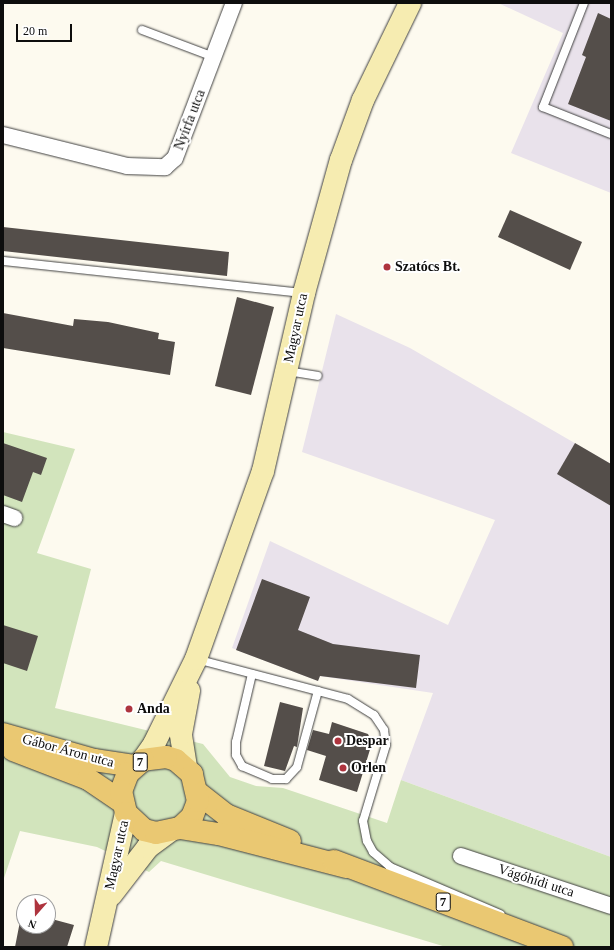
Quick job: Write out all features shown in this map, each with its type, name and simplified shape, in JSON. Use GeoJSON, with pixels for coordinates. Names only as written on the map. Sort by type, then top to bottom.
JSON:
{"type":"FeatureCollection","features":[{"type":"Feature","properties":{"kind":"main road","name":"Gábor Áron utca"},"geometry":{"type":"LineString","coordinates":[[3,734],[94,760],[138,763]]}},
{"type":"Feature","properties":{"kind":"main road","name":"Gábor Áron utca"},"geometry":{"type":"LineString","coordinates":[[3,746],[88,779],[124,807]]}},
{"type":"Feature","properties":{"kind":"main road","name":"7"},"geometry":{"type":"LineString","coordinates":[[186,767],[166,757],[138,763],[123,782],[124,807],[144,830],[174,830],[219,834],[347,867]]}},
{"type":"Feature","properties":{"kind":"main road"},"geometry":{"type":"LineString","coordinates":[[174,830],[196,809],[198,793],[194,779],[186,767]]}},
{"type":"Feature","properties":{"kind":"main road","name":"7"},"geometry":{"type":"LineString","coordinates":[[198,793],[226,815],[347,867],[539,937],[562,947]]}},
{"type":"Feature","properties":{"kind":"street","name":"Nyírfa utca"},"geometry":{"type":"LineString","coordinates":[[3,135],[127,166],[165,168],[175,158],[234,3]]}},
{"type":"Feature","properties":{"kind":"street","name":"Magyar utca"},"geometry":{"type":"LineString","coordinates":[[138,763],[154,744],[196,659],[263,471],[304,293],[350,132],[410,3]]}},
{"type":"Feature","properties":{"kind":"street","name":"Magyar utca"},"geometry":{"type":"LineString","coordinates":[[186,767],[181,734],[196,659]]}},
{"type":"Feature","properties":{"kind":"street","name":"Magyar utca"},"geometry":{"type":"LineString","coordinates":[[96,947],[109,897],[124,807]]}},
{"type":"Feature","properties":{"kind":"street","name":"Magyar utca"},"geometry":{"type":"LineString","coordinates":[[109,897],[148,847],[174,830]]}},
{"type":"Feature","properties":{"kind":"street","name":"Vágóhídi utca"},"geometry":{"type":"LineString","coordinates":[[461,856],[611,906]]}},
{"type":"Feature","properties":{"kind":"lane"},"geometry":{"type":"LineString","coordinates":[[584,3],[543,107],[611,134]]}},
{"type":"Feature","properties":{"kind":"lane"},"geometry":{"type":"LineString","coordinates":[[142,30],[214,57]]}},
{"type":"Feature","properties":{"kind":"lane"},"geometry":{"type":"LineString","coordinates":[[3,261],[304,293]]}},
{"type":"Feature","properties":{"kind":"lane"},"geometry":{"type":"LineString","coordinates":[[287,370],[318,376]]}},
{"type":"Feature","properties":{"kind":"lane"},"geometry":{"type":"LineString","coordinates":[[196,659],[318,691],[360,704],[374,716],[384,730],[385,754],[363,821],[365,837],[372,852],[390,866],[489,907],[539,937]]}},
{"type":"Feature","properties":{"kind":"lane"},"geometry":{"type":"LineString","coordinates":[[252,674],[236,742],[236,755],[242,766],[272,779],[286,779],[297,767],[318,691]]}},
{"type":"Feature","properties":{"kind":"shaded area"},"geometry":{"type":"Polygon","coordinates":[[[498,3],[611,3],[611,193],[511,153],[563,33],[498,3]]]}},
{"type":"Feature","properties":{"kind":"shaded area"},"geometry":{"type":"Polygon","coordinates":[[[336,314],[410,348],[611,464],[611,857],[401,780],[433,693],[320,676],[318,681],[232,648],[270,541],[448,625],[495,520],[302,452],[336,314]]]}},
{"type":"Feature","properties":{"kind":"green space"},"geometry":{"type":"Polygon","coordinates":[[[3,432],[75,449],[37,553],[91,569],[55,708],[203,744],[230,777],[256,786],[283,788],[387,823],[401,780],[611,857],[611,947],[446,947],[161,861],[149,872],[97,847],[20,831],[3,881],[3,432]]]}},
{"type":"Feature","properties":{"kind":"building"},"geometry":{"type":"Polygon","coordinates":[[[598,13],[611,19],[611,121],[568,104],[586,57],[582,55],[598,13]]]}},
{"type":"Feature","properties":{"kind":"building"},"geometry":{"type":"Polygon","coordinates":[[[510,210],[582,242],[570,270],[498,237],[510,210]]]}},
{"type":"Feature","properties":{"kind":"building"},"geometry":{"type":"Polygon","coordinates":[[[3,227],[229,252],[227,276],[3,251],[3,227]]]}},
{"type":"Feature","properties":{"kind":"building"},"geometry":{"type":"Polygon","coordinates":[[[237,297],[274,307],[251,395],[215,386],[237,297]]]}},
{"type":"Feature","properties":{"kind":"building"},"geometry":{"type":"Polygon","coordinates":[[[3,313],[73,326],[74,319],[108,322],[159,333],[158,339],[175,342],[170,375],[3,348],[3,313]]]}},
{"type":"Feature","properties":{"kind":"building"},"geometry":{"type":"Polygon","coordinates":[[[3,443],[47,458],[41,475],[33,472],[22,502],[3,495],[3,443]]]}},
{"type":"Feature","properties":{"kind":"building"},"geometry":{"type":"Polygon","coordinates":[[[575,443],[611,464],[611,506],[557,474],[575,443]]]}},
{"type":"Feature","properties":{"kind":"building"},"geometry":{"type":"Polygon","coordinates":[[[262,579],[310,597],[298,630],[333,644],[420,655],[416,688],[320,676],[318,681],[236,650],[262,579]]]}},
{"type":"Feature","properties":{"kind":"building"},"geometry":{"type":"Polygon","coordinates":[[[3,625],[38,636],[27,671],[3,663],[3,625]]]}},
{"type":"Feature","properties":{"kind":"building"},"geometry":{"type":"Polygon","coordinates":[[[280,702],[303,708],[297,747],[294,746],[285,771],[264,766],[280,702]]]}},
{"type":"Feature","properties":{"kind":"building","name":"Orlen"},"geometry":{"type":"Polygon","coordinates":[[[332,722],[368,734],[372,743],[357,792],[319,780],[326,756],[307,750],[313,730],[329,734],[332,722]]]}},
{"type":"Feature","properties":{"kind":"building"},"geometry":{"type":"Polygon","coordinates":[[[56,920],[74,925],[67,947],[15,947],[18,934],[56,934],[56,920]]]}},
{"type":"Feature","properties":{"kind":"place","name":"Szatócs Bt."},"geometry":{"type":"Point","coordinates":[387,267]}},
{"type":"Feature","properties":{"kind":"place","name":"Anda"},"geometry":{"type":"Point","coordinates":[129,709]}},
{"type":"Feature","properties":{"kind":"place","name":"Despar"},"geometry":{"type":"Point","coordinates":[338,741]}},
{"type":"Feature","properties":{"kind":"place","name":"Orlen"},"geometry":{"type":"Point","coordinates":[343,768]}}]}
